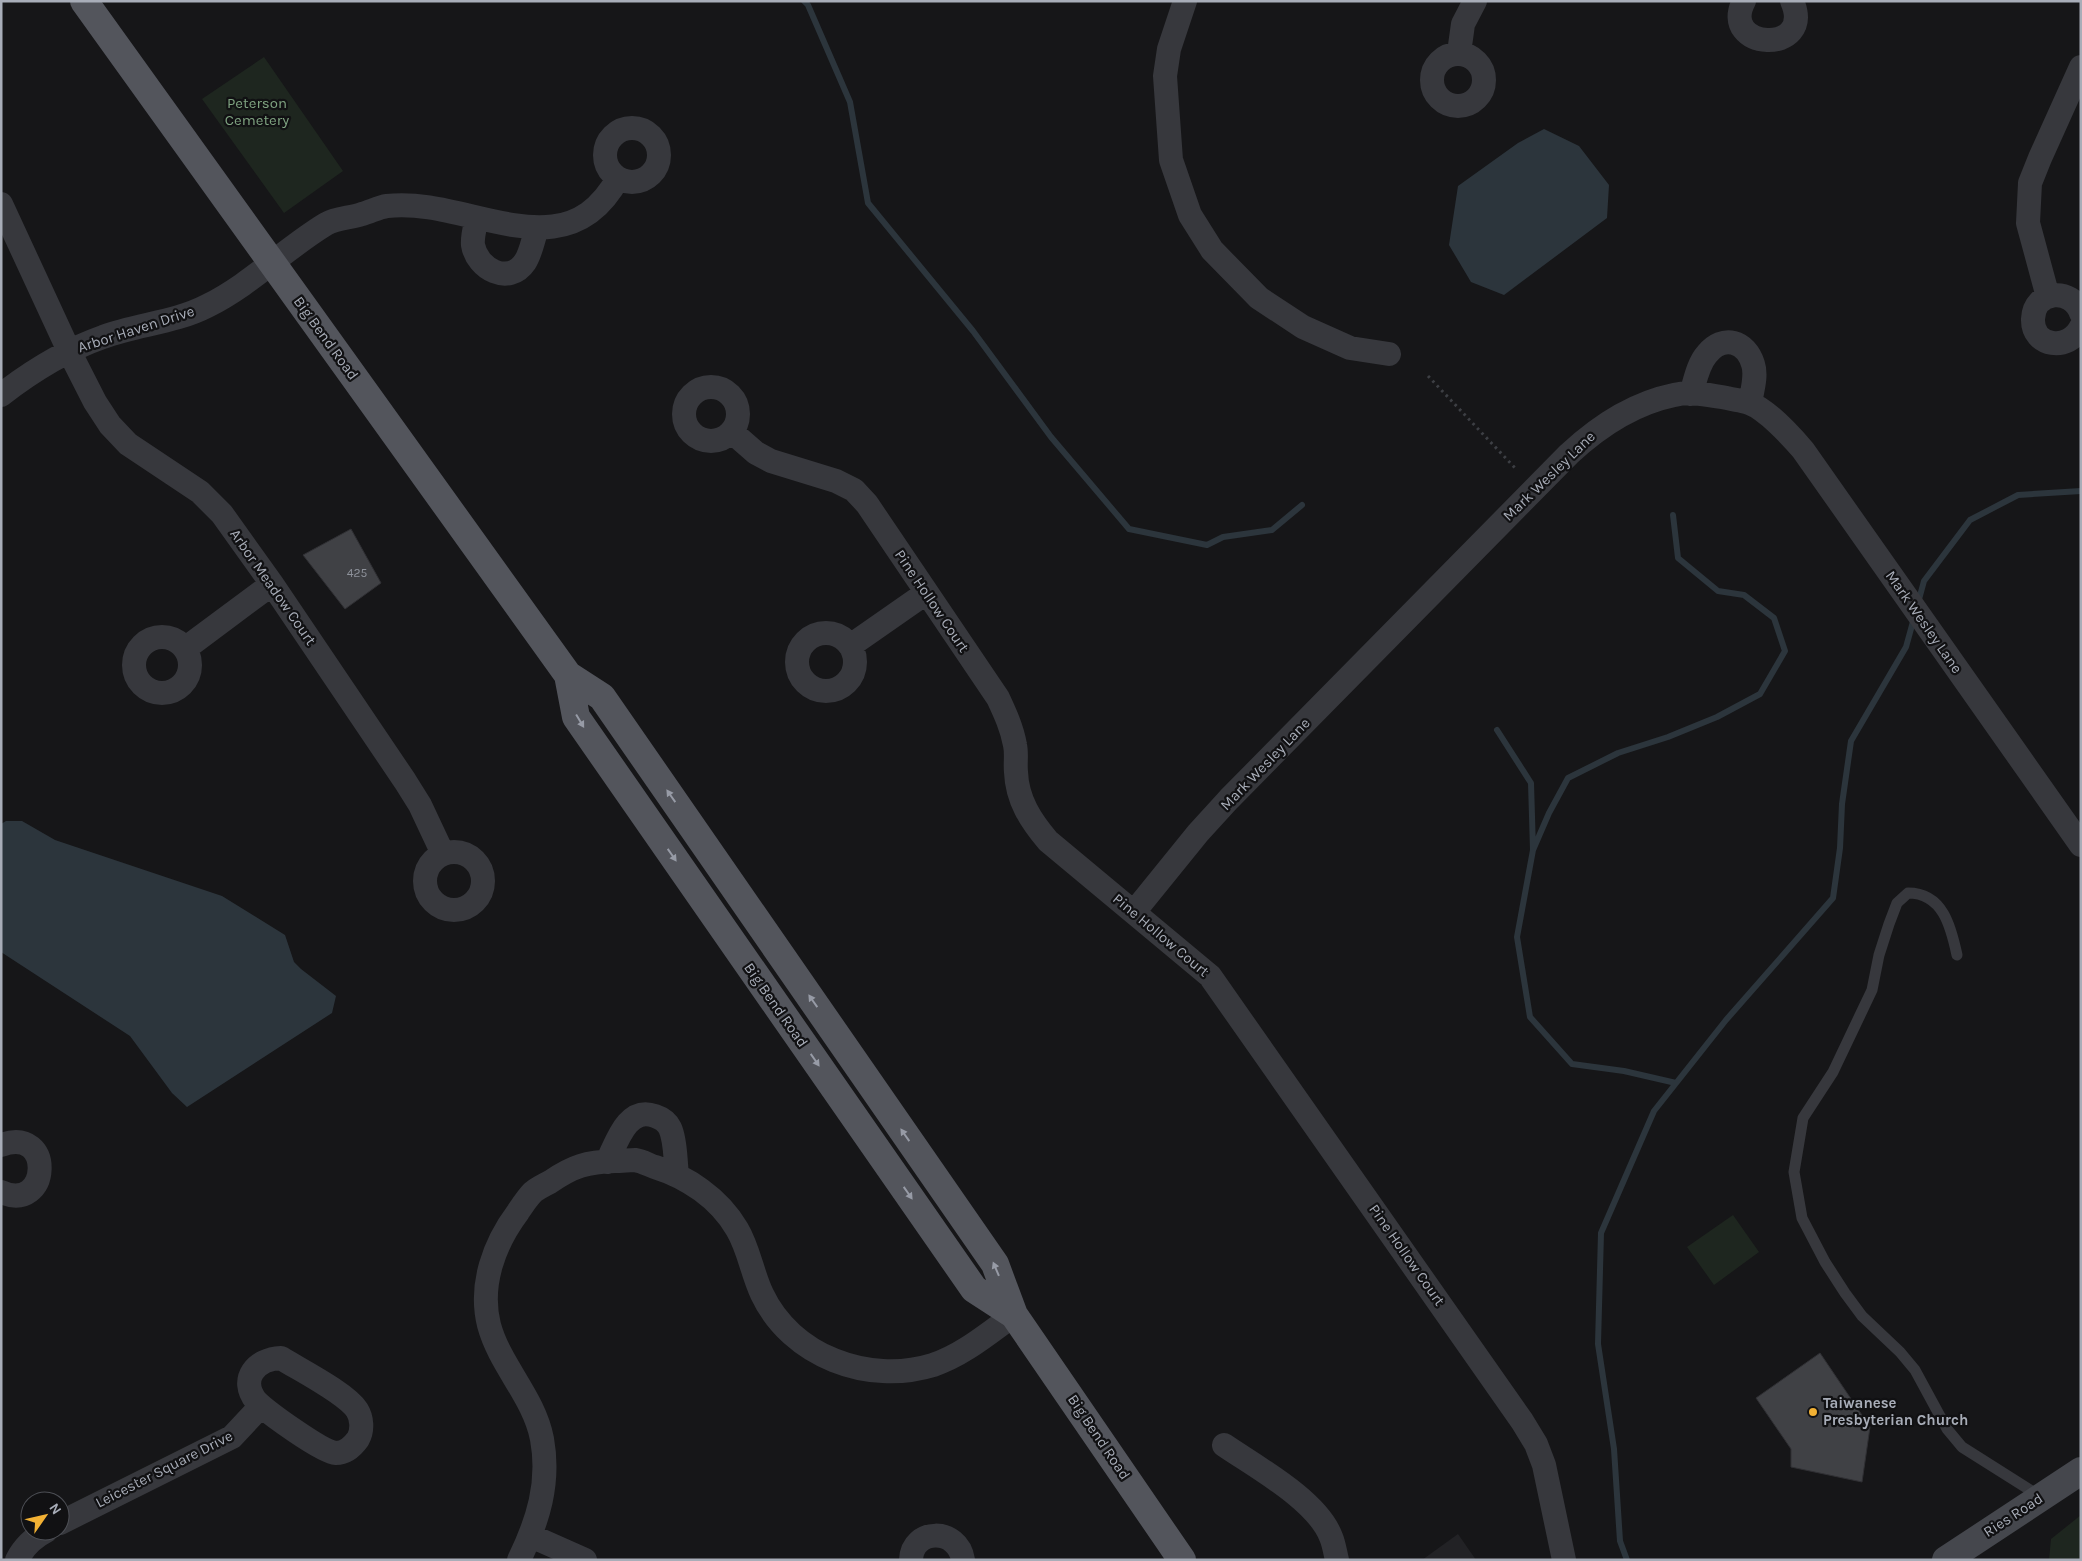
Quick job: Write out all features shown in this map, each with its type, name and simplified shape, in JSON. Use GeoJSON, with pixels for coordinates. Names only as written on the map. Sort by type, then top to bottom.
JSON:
{"type":"FeatureCollection","features":[{"type":"Feature","properties":{"kind":"main road","name":"Big Bend Road"},"geometry":{"type":"LineString","coordinates":[[84,1],[568,675],[602,697],[608,705],[995,1264],[1014,1315],[1182,1560]]}},
{"type":"Feature","properties":{"kind":"street"},"geometry":{"type":"LineString","coordinates":[[1185,1],[1169,49],[1164,76],[1171,160],[1190,215],[1212,250],[1259,298],[1303,327],[1350,348],[1389,354]]}},
{"type":"Feature","properties":{"kind":"street"},"geometry":{"type":"LineString","coordinates":[[1459,53],[1463,24],[1475,1]]}},
{"type":"Feature","properties":{"kind":"street"},"geometry":{"type":"LineString","coordinates":[[1744,1],[1740,14],[1746,30],[1752,37],[1770,42],[1787,34],[1792,27],[1795,17],[1792,1]]}},
{"type":"Feature","properties":{"kind":"street"},"geometry":{"type":"LineString","coordinates":[[2048,296],[2028,223],[2030,183],[2081,67]]}},
{"type":"Feature","properties":{"kind":"street","name":"Arbor Haven Drive"},"geometry":{"type":"LineString","coordinates":[[1,395],[18,381],[69,351],[102,337],[171,320],[208,306],[272,264],[327,223],[386,206],[416,205],[537,229],[561,225],[584,217],[601,203],[618,178]]}},
{"type":"Feature","properties":{"kind":"street","name":"Arbor Meadow Court"},"geometry":{"type":"LineString","coordinates":[[1,204],[69,351],[95,402],[110,425],[128,444],[206,498],[231,526],[405,780],[420,805],[443,854]]}},
{"type":"Feature","properties":{"kind":"street"},"geometry":{"type":"LineString","coordinates":[[476,218],[473,243],[475,252],[481,264],[488,270],[501,274],[519,269],[525,262],[537,229]]}},
{"type":"Feature","properties":{"kind":"street"},"geometry":{"type":"LineString","coordinates":[[2081,313],[2076,304],[2070,298],[2063,295],[2048,296],[2041,301],[2033,316],[2036,331],[2041,338],[2048,342],[2065,343],[2072,339],[2081,327]]}},
{"type":"Feature","properties":{"kind":"street"},"geometry":{"type":"LineString","coordinates":[[1691,394],[1706,355],[1714,347],[1724,343],[1735,342],[1743,346],[1753,364],[1755,373],[1750,403]]}},
{"type":"Feature","properties":{"kind":"street","name":"Mark Wesley Lane"},"geometry":{"type":"LineString","coordinates":[[1134,912],[1198,833],[1229,799],[1569,454],[1590,434],[1633,410],[1674,395],[1713,395],[1750,403],[1789,434],[1803,450],[1904,592],[2081,845]]}},
{"type":"Feature","properties":{"kind":"street","name":"Pine Hollow Court"},"geometry":{"type":"LineString","coordinates":[[732,432],[756,453],[771,461],[836,481],[854,490],[867,504],[998,698],[1010,726],[1016,747],[1016,774],[1021,800],[1032,822],[1048,841],[1210,976],[1522,1421],[1536,1444],[1544,1465],[1564,1560]]}},
{"type":"Feature","properties":{"kind":"street"},"geometry":{"type":"LineString","coordinates":[[186,648],[272,584]]}},
{"type":"Feature","properties":{"kind":"street"},"geometry":{"type":"LineString","coordinates":[[850,646],[926,593]]}},
{"type":"Feature","properties":{"kind":"street"},"geometry":{"type":"LineString","coordinates":[[607,1162],[626,1124],[633,1118],[650,1114],[659,1117],[670,1129],[677,1174]]}},
{"type":"Feature","properties":{"kind":"street"},"geometry":{"type":"LineString","coordinates":[[1,1145],[10,1142],[27,1145],[34,1150],[41,1167],[40,1176],[29,1191],[12,1195],[1,1192]]}},
{"type":"Feature","properties":{"kind":"street"},"geometry":{"type":"LineString","coordinates":[[519,1560],[531,1536],[541,1506],[545,1472],[542,1438],[532,1408],[501,1352],[489,1325],[485,1294],[492,1258],[506,1228],[532,1193],[569,1169],[592,1162],[636,1160],[677,1174],[717,1202],[737,1228],[750,1258],[762,1294],[780,1322],[803,1345],[827,1358],[854,1367],[879,1371],[933,1365],[970,1347],[1014,1315]]}},
{"type":"Feature","properties":{"kind":"street"},"geometry":{"type":"LineString","coordinates":[[281,1358],[346,1399],[356,1409],[361,1418],[360,1437],[353,1446],[345,1451],[335,1453],[320,1448],[261,1406],[250,1393],[252,1374],[262,1362],[281,1358]]}},
{"type":"Feature","properties":{"kind":"street","name":"Leicester Square Drive"},"geometry":{"type":"LineString","coordinates":[[70,1518],[232,1437],[261,1406]]}},
{"type":"Feature","properties":{"kind":"street"},"geometry":{"type":"LineString","coordinates":[[1224,1445],[1312,1508],[1331,1536],[1337,1560]]}},
{"type":"Feature","properties":{"kind":"street","name":"Ries Road"},"geometry":{"type":"LineString","coordinates":[[1946,1560],[2081,1471]]}},
{"type":"Feature","properties":{"kind":"street"},"geometry":{"type":"LineString","coordinates":[[911,1560],[914,1548],[920,1541],[936,1535],[952,1540],[958,1546],[963,1560]]}},
{"type":"Feature","properties":{"kind":"street"},"geometry":{"type":"LineString","coordinates":[[531,1536],[585,1560]]}},
{"type":"Feature","properties":{"kind":"street"},"geometry":{"type":"LineString","coordinates":[[17,1560],[33,1541]]}},
{"type":"Feature","properties":{"kind":"lane"},"geometry":{"type":"LineString","coordinates":[[1957,955],[1951,930],[1941,908],[1919,893],[1908,893],[1897,903],[1879,955],[1872,990],[1833,1072],[1803,1118],[1794,1172],[1802,1218],[1825,1262],[1862,1316],[1900,1352],[1915,1370],[1947,1429],[1962,1447],[2041,1497]]}},
{"type":"Feature","properties":{"kind":"path"},"geometry":{"type":"LineString","coordinates":[[1428,376],[1516,469]]}},
{"type":"Feature","properties":{"kind":"shaded area"},"geometry":{"type":"Polygon","coordinates":[[[1544,129],[1579,146],[1609,185],[1607,218],[1504,295],[1471,282],[1449,245],[1458,186],[1518,143],[1544,129]]]}},
{"type":"Feature","properties":{"kind":"shaded area"},"geometry":{"type":"Polygon","coordinates":[[[6,821],[22,821],[55,840],[222,896],[285,935],[294,962],[336,996],[332,1013],[187,1107],[172,1093],[130,1036],[1,952],[1,824],[6,821]]]}},
{"type":"Feature","properties":{"kind":"shaded area"},"geometry":{"type":"Polygon","coordinates":[[[1458,1534],[1476,1560],[1422,1560],[1458,1534]]]}},
{"type":"Feature","properties":{"kind":"green space","name":"Peterson Cemetery"},"geometry":{"type":"Polygon","coordinates":[[[264,57],[343,171],[284,213],[202,99],[264,57]]]}},
{"type":"Feature","properties":{"kind":"green space"},"geometry":{"type":"Polygon","coordinates":[[[1733,1215],[1759,1252],[1714,1285],[1687,1247],[1733,1215]]]}},
{"type":"Feature","properties":{"kind":"green space"},"geometry":{"type":"Polygon","coordinates":[[[2081,1515],[2081,1560],[2049,1560],[2051,1539],[2081,1515]]]}},
{"type":"Feature","properties":{"kind":"building"},"geometry":{"type":"Polygon","coordinates":[[[351,529],[381,583],[345,609],[303,555],[351,529]]]}},
{"type":"Feature","properties":{"kind":"building","name":"Taiwanese Presbyterian Church"},"geometry":{"type":"Polygon","coordinates":[[[1820,1353],[1870,1427],[1862,1482],[1791,1467],[1791,1449],[1756,1398],[1820,1353]]]}},
{"type":"Feature","properties":{"kind":"waterway"},"geometry":{"type":"LineString","coordinates":[[804,1],[808,5],[850,102],[868,203],[973,331],[1051,437],[1129,529],[1207,545],[1223,537],[1272,530],[1302,505]]}},
{"type":"Feature","properties":{"kind":"waterway"},"geometry":{"type":"LineString","coordinates":[[1918,603],[1924,581],[1970,520],[2018,495],[2081,491]]}},
{"type":"Feature","properties":{"kind":"waterway"},"geometry":{"type":"LineString","coordinates":[[1533,850],[1549,813],[1568,778],[1618,753],[1668,737],[1717,717],[1760,694],[1785,651],[1774,618],[1744,595],[1718,591],[1678,558],[1673,515]]}},
{"type":"Feature","properties":{"kind":"waterway"},"geometry":{"type":"LineString","coordinates":[[1627,1560],[1620,1541],[1614,1449],[1598,1344],[1601,1233],[1654,1111],[1726,1020],[1833,898],[1840,848],[1842,804],[1851,741],[1906,647],[1914,618]]}},
{"type":"Feature","properties":{"kind":"waterway"},"geometry":{"type":"LineString","coordinates":[[1497,730],[1531,783],[1533,850],[1517,937],[1530,1017],[1572,1064],[1624,1071],[1676,1083]]}},
{"type":"Feature","properties":{"kind":"place","name":"Taiwanese Presbyterian Church"},"geometry":{"type":"Point","coordinates":[1813,1412]}}]}
